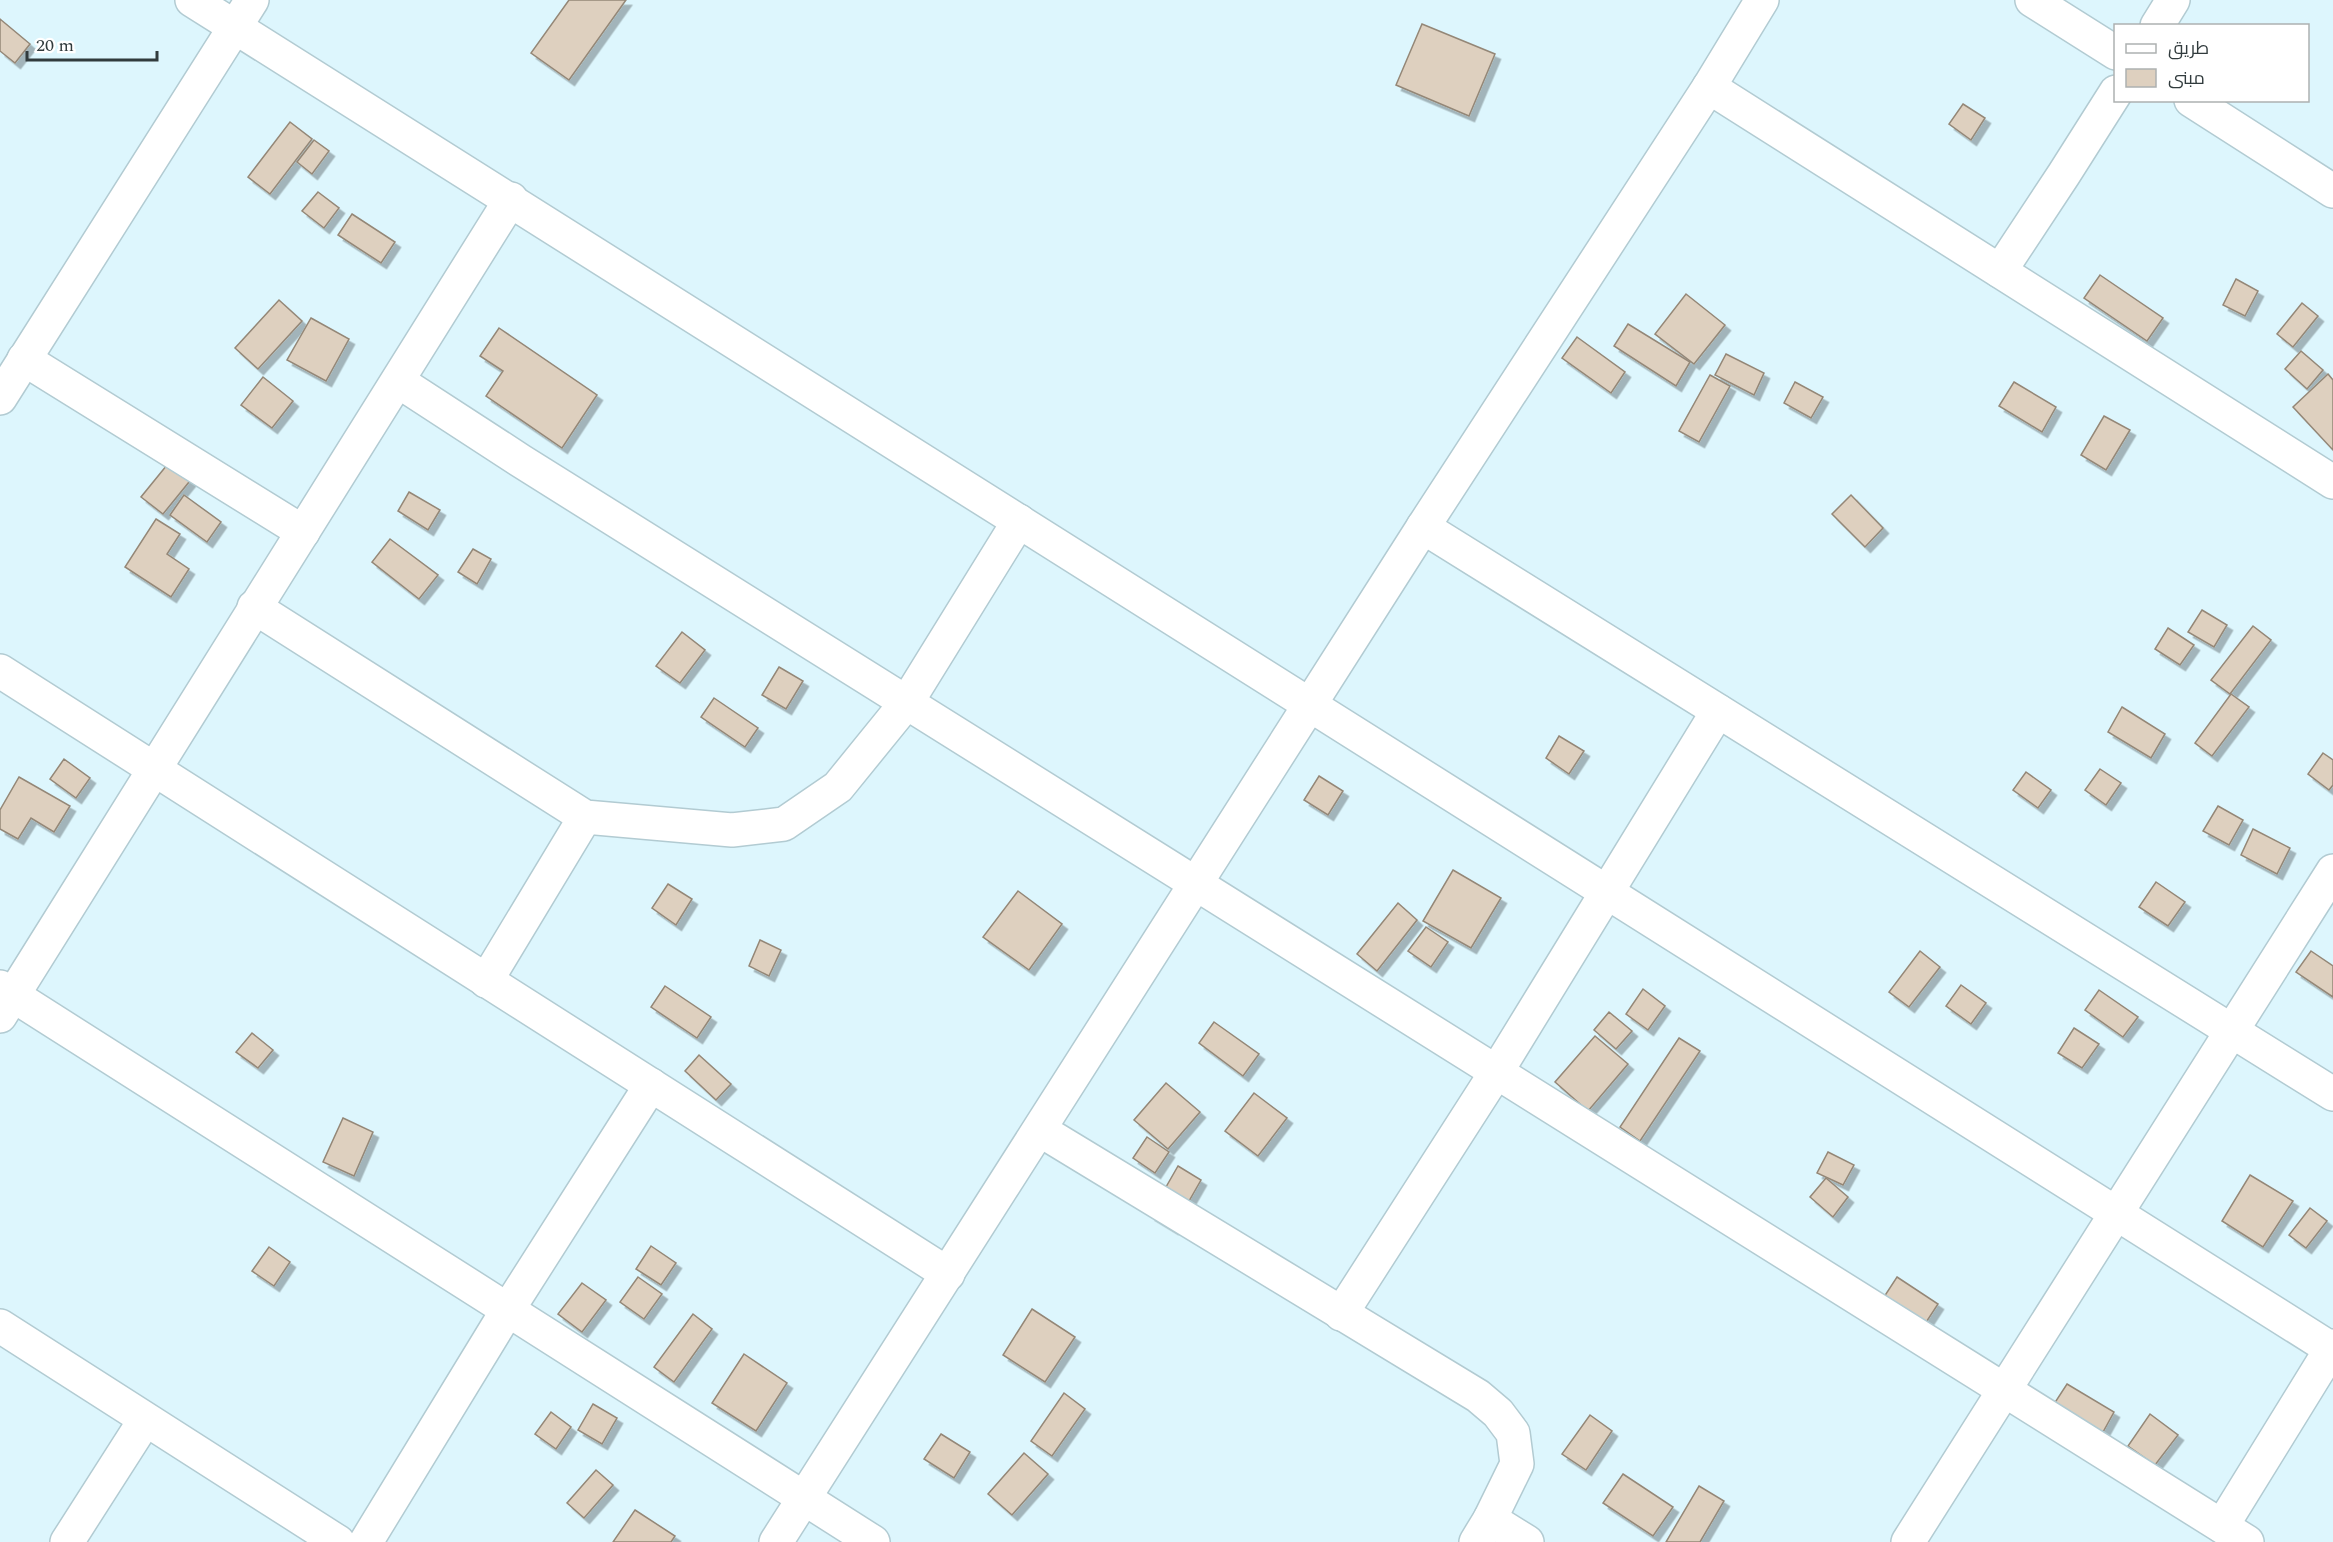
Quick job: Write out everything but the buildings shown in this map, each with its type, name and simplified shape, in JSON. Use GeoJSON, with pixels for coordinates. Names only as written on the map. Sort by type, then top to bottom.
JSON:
{"type":"FeatureCollection","features":[{"type":"Feature","properties":{"kind":"street"},"geometry":{"type":"LineString","coordinates":[[192,0],[2332,1348],[2235,1534],[521,461],[398,381]]}},
{"type":"Feature","properties":{"kind":"street"},"geometry":{"type":"LineString","coordinates":[[0,398],[252,0]]}},
{"type":"Feature","properties":{"kind":"street"},"geometry":{"type":"LineString","coordinates":[[776,1542],[1423,527],[1709,87],[1762,0]]}},
{"type":"Feature","properties":{"kind":"street"},"geometry":{"type":"LineString","coordinates":[[2032,0],[2114,52]]}},
{"type":"Feature","properties":{"kind":"street"},"geometry":{"type":"LineString","coordinates":[[2158,24],[2173,0]]}},
{"type":"Feature","properties":{"kind":"street"},"geometry":{"type":"LineString","coordinates":[[1709,87],[2333,482]]}},
{"type":"Feature","properties":{"kind":"street"},"geometry":{"type":"LineString","coordinates":[[2000,271],[2114,94]]}},
{"type":"Feature","properties":{"kind":"street"},"geometry":{"type":"LineString","coordinates":[[2194,102],[2333,191]]}},
{"type":"Feature","properties":{"kind":"street"},"geometry":{"type":"LineString","coordinates":[[510,199],[156,769],[4,999],[507,1311],[873,1542]]}},
{"type":"Feature","properties":{"kind":"street"},"geometry":{"type":"LineString","coordinates":[[24,359],[303,532]]}},
{"type":"Feature","properties":{"kind":"street"},"geometry":{"type":"LineString","coordinates":[[254,608],[585,817],[732,830],[784,824],[838,787],[907,702],[1019,521]]}},
{"type":"Feature","properties":{"kind":"street"},"geometry":{"type":"LineString","coordinates":[[1423,527],[2333,1094]]}},
{"type":"Feature","properties":{"kind":"street"},"geometry":{"type":"LineString","coordinates":[[0,671],[948,1274]]}},
{"type":"Feature","properties":{"kind":"street"},"geometry":{"type":"LineString","coordinates":[[1341,1314],[1497,1071],[1718,711]]}},
{"type":"Feature","properties":{"kind":"street"},"geometry":{"type":"LineString","coordinates":[[486,981],[585,817]]}},
{"type":"Feature","properties":{"kind":"street"},"geometry":{"type":"LineString","coordinates":[[1908,1542],[2333,871]]}},
{"type":"Feature","properties":{"kind":"street"},"geometry":{"type":"LineString","coordinates":[[366,1542],[507,1311],[651,1085]]}},
{"type":"Feature","properties":{"kind":"street"},"geometry":{"type":"LineString","coordinates":[[1040,1130],[1478,1396],[1503,1419],[1513,1433],[1517,1464],[1483,1531],[1527,1542]]}},
{"type":"Feature","properties":{"kind":"street"},"geometry":{"type":"LineString","coordinates":[[0,1326],[338,1542]]}},
{"type":"Feature","properties":{"kind":"street"},"geometry":{"type":"LineString","coordinates":[[67,1542],[145,1420]]}}]}
